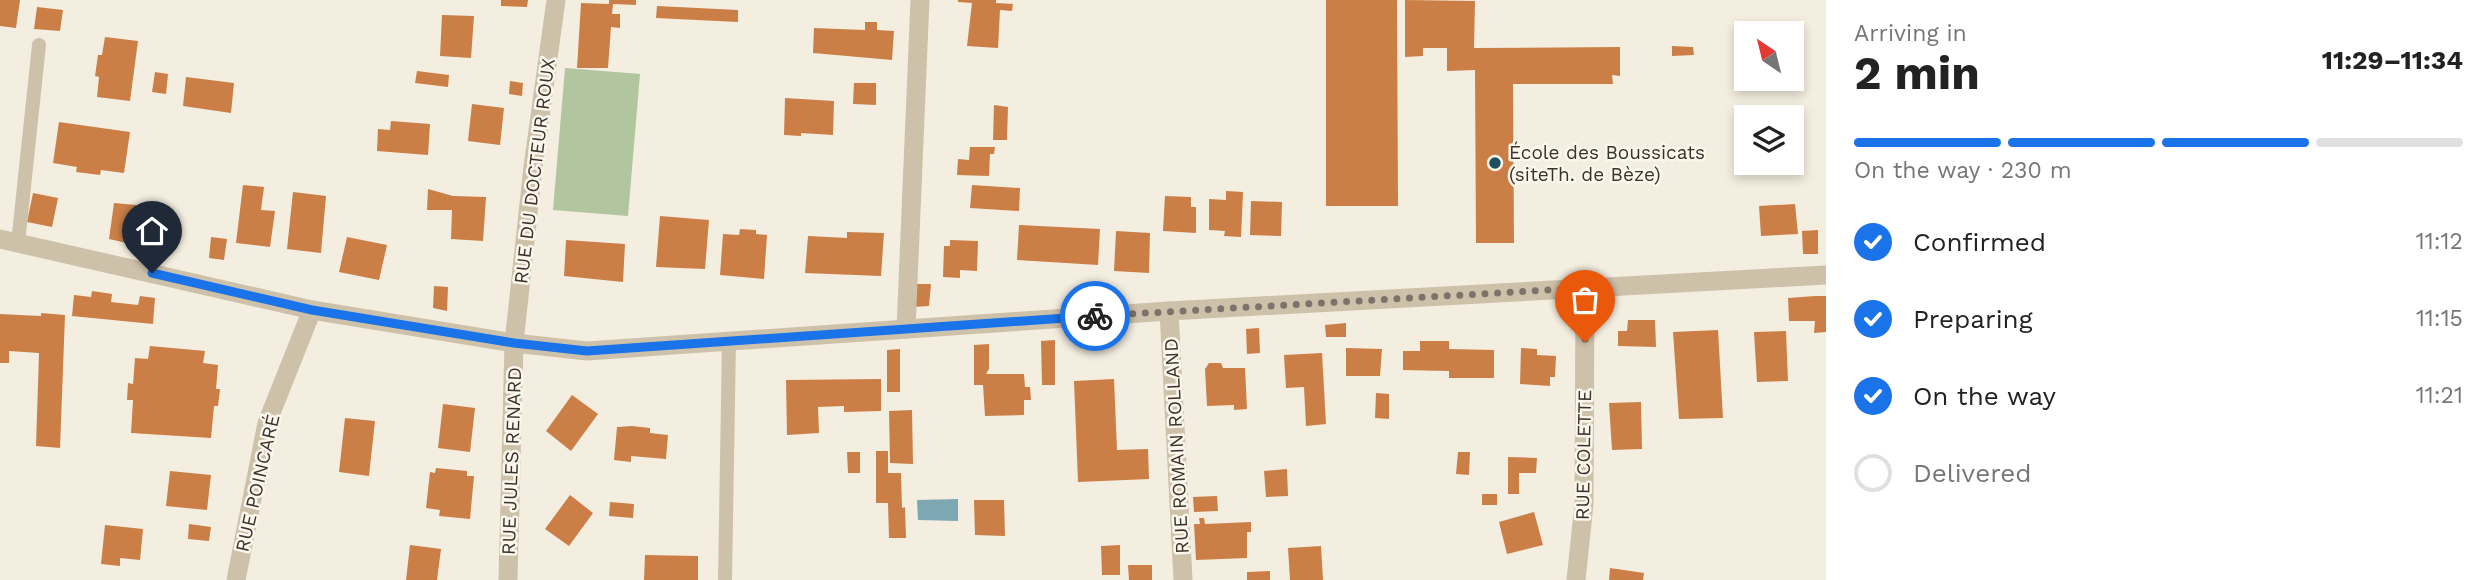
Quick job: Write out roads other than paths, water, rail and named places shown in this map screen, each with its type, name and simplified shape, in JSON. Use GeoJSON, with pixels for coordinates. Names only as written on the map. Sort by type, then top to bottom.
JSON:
{"type":"FeatureCollection","features":[{"type":"Feature","properties":{"kind":"street","name":"RUE DU DOCTEUR ROUX"},"geometry":{"type":"LineString","coordinates":[[514,343],[533,167],[556,0]]}},
{"type":"Feature","properties":{"kind":"street"},"geometry":{"type":"LineString","coordinates":[[906,329],[920,0]]}},
{"type":"Feature","properties":{"kind":"street"},"geometry":{"type":"LineString","coordinates":[[9,241],[312,310],[514,343],[587,351],[1169,311],[1826,275]]}},
{"type":"Feature","properties":{"kind":"street","name":"RUE COLETTE"},"geometry":{"type":"LineString","coordinates":[[1576,580],[1584,504],[1585,288]]}},
{"type":"Feature","properties":{"kind":"street","name":"RUE POINCARÉ"},"geometry":{"type":"LineString","coordinates":[[236,580],[267,424],[312,310]]}},
{"type":"Feature","properties":{"kind":"street","name":"RUE ROMAIN ROLLAND"},"geometry":{"type":"LineString","coordinates":[[1169,311],[1183,580]]}},
{"type":"Feature","properties":{"kind":"street","name":"RUE JULES RENARD"},"geometry":{"type":"LineString","coordinates":[[508,580],[514,343]]}},
{"type":"Feature","properties":{"kind":"lane"},"geometry":{"type":"LineString","coordinates":[[9,241],[39,45]]}},
{"type":"Feature","properties":{"kind":"lane"},"geometry":{"type":"LineString","coordinates":[[725,580],[729,341]]}},
{"type":"Feature","properties":{"kind":"water"},"geometry":{"type":"Polygon","coordinates":[[[958,499],[958,521],[918,520],[917,500],[958,499]]]}},
{"type":"Feature","properties":{"kind":"place","name":"École des Boussicats (siteTh. de Bèze)"},"geometry":{"type":"Point","coordinates":[1495,163]}}]}
